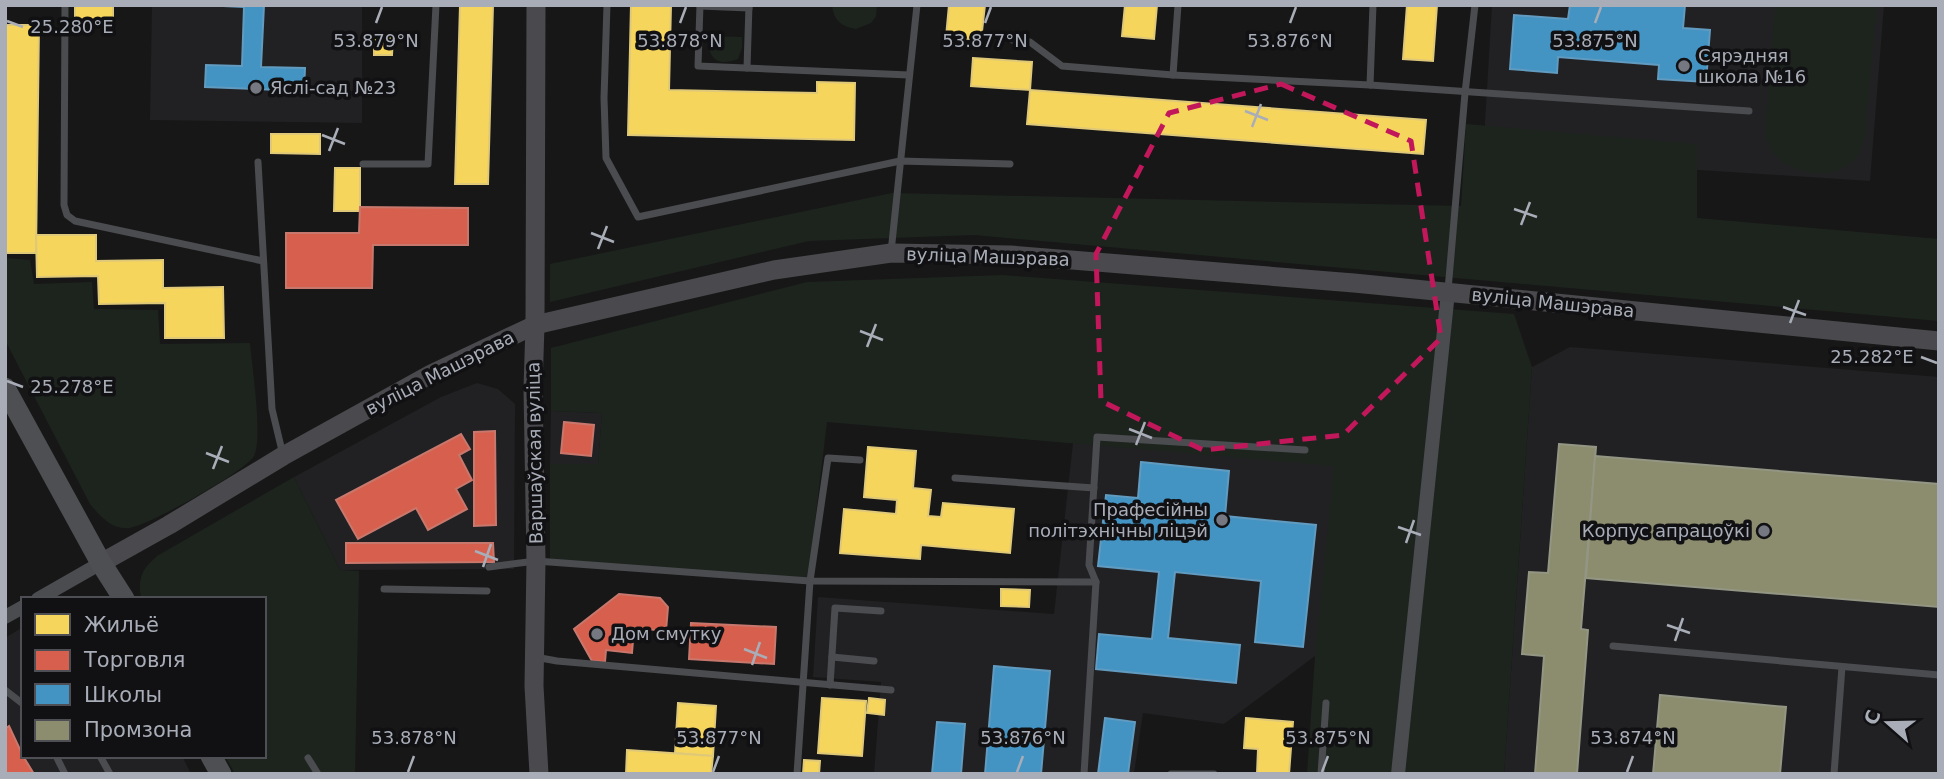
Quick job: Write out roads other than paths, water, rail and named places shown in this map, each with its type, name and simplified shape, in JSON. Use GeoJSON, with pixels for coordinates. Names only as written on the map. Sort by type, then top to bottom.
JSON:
{"type":"FeatureCollection","features":[{"type":"Feature","properties":{"kind":"main road"},"geometry":{"type":"LineString","coordinates":[[5,388],[101,563],[123,597]]}},
{"type":"Feature","properties":{"kind":"main road"},"geometry":{"type":"LineString","coordinates":[[212,758],[221,774]]}},
{"type":"Feature","properties":{"kind":"street","name":"Варшаўская вуліца"},"geometry":{"type":"LineString","coordinates":[[536,5],[533,388],[538,774]]}},
{"type":"Feature","properties":{"kind":"street","name":"вуліца Машэрава"},"geometry":{"type":"LineString","coordinates":[[101,563],[169,526],[283,456],[431,374],[535,325],[774,270],[891,253],[1010,254],[1448,292],[1939,341]]}},
{"type":"Feature","properties":{"kind":"street"},"geometry":{"type":"LineString","coordinates":[[1398,774],[1448,292]]}},
{"type":"Feature","properties":{"kind":"street"},"geometry":{"type":"LineString","coordinates":[[42,597],[101,563]]}},
{"type":"Feature","properties":{"kind":"street"},"geometry":{"type":"LineString","coordinates":[[5,617],[21,608]]}},
{"type":"Feature","properties":{"kind":"lane"},"geometry":{"type":"LineString","coordinates":[[65,5],[64,205],[67,215],[75,221],[264,261]]}},
{"type":"Feature","properties":{"kind":"lane"},"geometry":{"type":"LineString","coordinates":[[363,164],[428,164],[436,5]]}},
{"type":"Feature","properties":{"kind":"lane"},"geometry":{"type":"LineString","coordinates":[[607,5],[604,98],[606,158],[638,217],[900,161],[1010,164]]}},
{"type":"Feature","properties":{"kind":"lane"},"geometry":{"type":"LineString","coordinates":[[747,68],[749,7],[700,5],[698,66],[909,75]]}},
{"type":"Feature","properties":{"kind":"lane"},"geometry":{"type":"LineString","coordinates":[[891,253],[917,5]]}},
{"type":"Feature","properties":{"kind":"lane"},"geometry":{"type":"LineString","coordinates":[[1172,75],[1178,5]]}},
{"type":"Feature","properties":{"kind":"lane"},"geometry":{"type":"LineString","coordinates":[[1370,85],[1373,5]]}},
{"type":"Feature","properties":{"kind":"lane"},"geometry":{"type":"LineString","coordinates":[[1448,292],[1475,5]]}},
{"type":"Feature","properties":{"kind":"lane"},"geometry":{"type":"LineString","coordinates":[[1012,40],[1030,42],[1062,66],[1749,111]]}},
{"type":"Feature","properties":{"kind":"lane"},"geometry":{"type":"LineString","coordinates":[[258,162],[272,410],[283,456]]}},
{"type":"Feature","properties":{"kind":"lane"},"geometry":{"type":"LineString","coordinates":[[1084,774],[1096,582],[1089,565],[1097,437],[1305,450]]}},
{"type":"Feature","properties":{"kind":"lane"},"geometry":{"type":"LineString","coordinates":[[797,774],[810,581],[828,458],[860,460]]}},
{"type":"Feature","properties":{"kind":"lane"},"geometry":{"type":"LineString","coordinates":[[956,478],[1094,488]]}},
{"type":"Feature","properties":{"kind":"lane"},"geometry":{"type":"LineString","coordinates":[[489,567],[536,561],[810,581],[1096,582]]}},
{"type":"Feature","properties":{"kind":"lane"},"geometry":{"type":"LineString","coordinates":[[383,589],[487,591]]}},
{"type":"Feature","properties":{"kind":"lane"},"geometry":{"type":"LineString","coordinates":[[830,685],[835,608],[881,611]]}},
{"type":"Feature","properties":{"kind":"lane"},"geometry":{"type":"LineString","coordinates":[[1614,646],[1939,676]]}},
{"type":"Feature","properties":{"kind":"lane"},"geometry":{"type":"LineString","coordinates":[[535,657],[891,690]]}},
{"type":"Feature","properties":{"kind":"lane"},"geometry":{"type":"LineString","coordinates":[[832,657],[874,660]]}},
{"type":"Feature","properties":{"kind":"lane"},"geometry":{"type":"LineString","coordinates":[[1834,774],[1842,667]]}},
{"type":"Feature","properties":{"kind":"lane"},"geometry":{"type":"LineString","coordinates":[[5,690],[21,702]]}},
{"type":"Feature","properties":{"kind":"lane"},"geometry":{"type":"LineString","coordinates":[[1321,774],[1326,703]]}},
{"type":"Feature","properties":{"kind":"lane"},"geometry":{"type":"LineString","coordinates":[[57,758],[65,774]]}},
{"type":"Feature","properties":{"kind":"lane"},"geometry":{"type":"LineString","coordinates":[[101,758],[110,774]]}},
{"type":"Feature","properties":{"kind":"lane"},"geometry":{"type":"LineString","coordinates":[[308,758],[318,774]]}},
{"type":"Feature","properties":{"kind":"lane"},"geometry":{"type":"LineString","coordinates":[[1171,774],[1214,774]]}},
{"type":"Feature","properties":{"kind":"place","name":"Сярэдняя школа №16"},"geometry":{"type":"Point","coordinates":[1684,66]}},
{"type":"Feature","properties":{"kind":"place","name":"Яслі-сад №23"},"geometry":{"type":"Point","coordinates":[256,88]}},
{"type":"Feature","properties":{"kind":"place","name":"Прафесійны політэхнічны ліцэй"},"geometry":{"type":"Point","coordinates":[1222,520]}},
{"type":"Feature","properties":{"kind":"place","name":"Корпус апрацоўкі"},"geometry":{"type":"Point","coordinates":[1764,531]}},
{"type":"Feature","properties":{"kind":"place","name":"Дом смутку"},"geometry":{"type":"Point","coordinates":[597,634]}}]}
